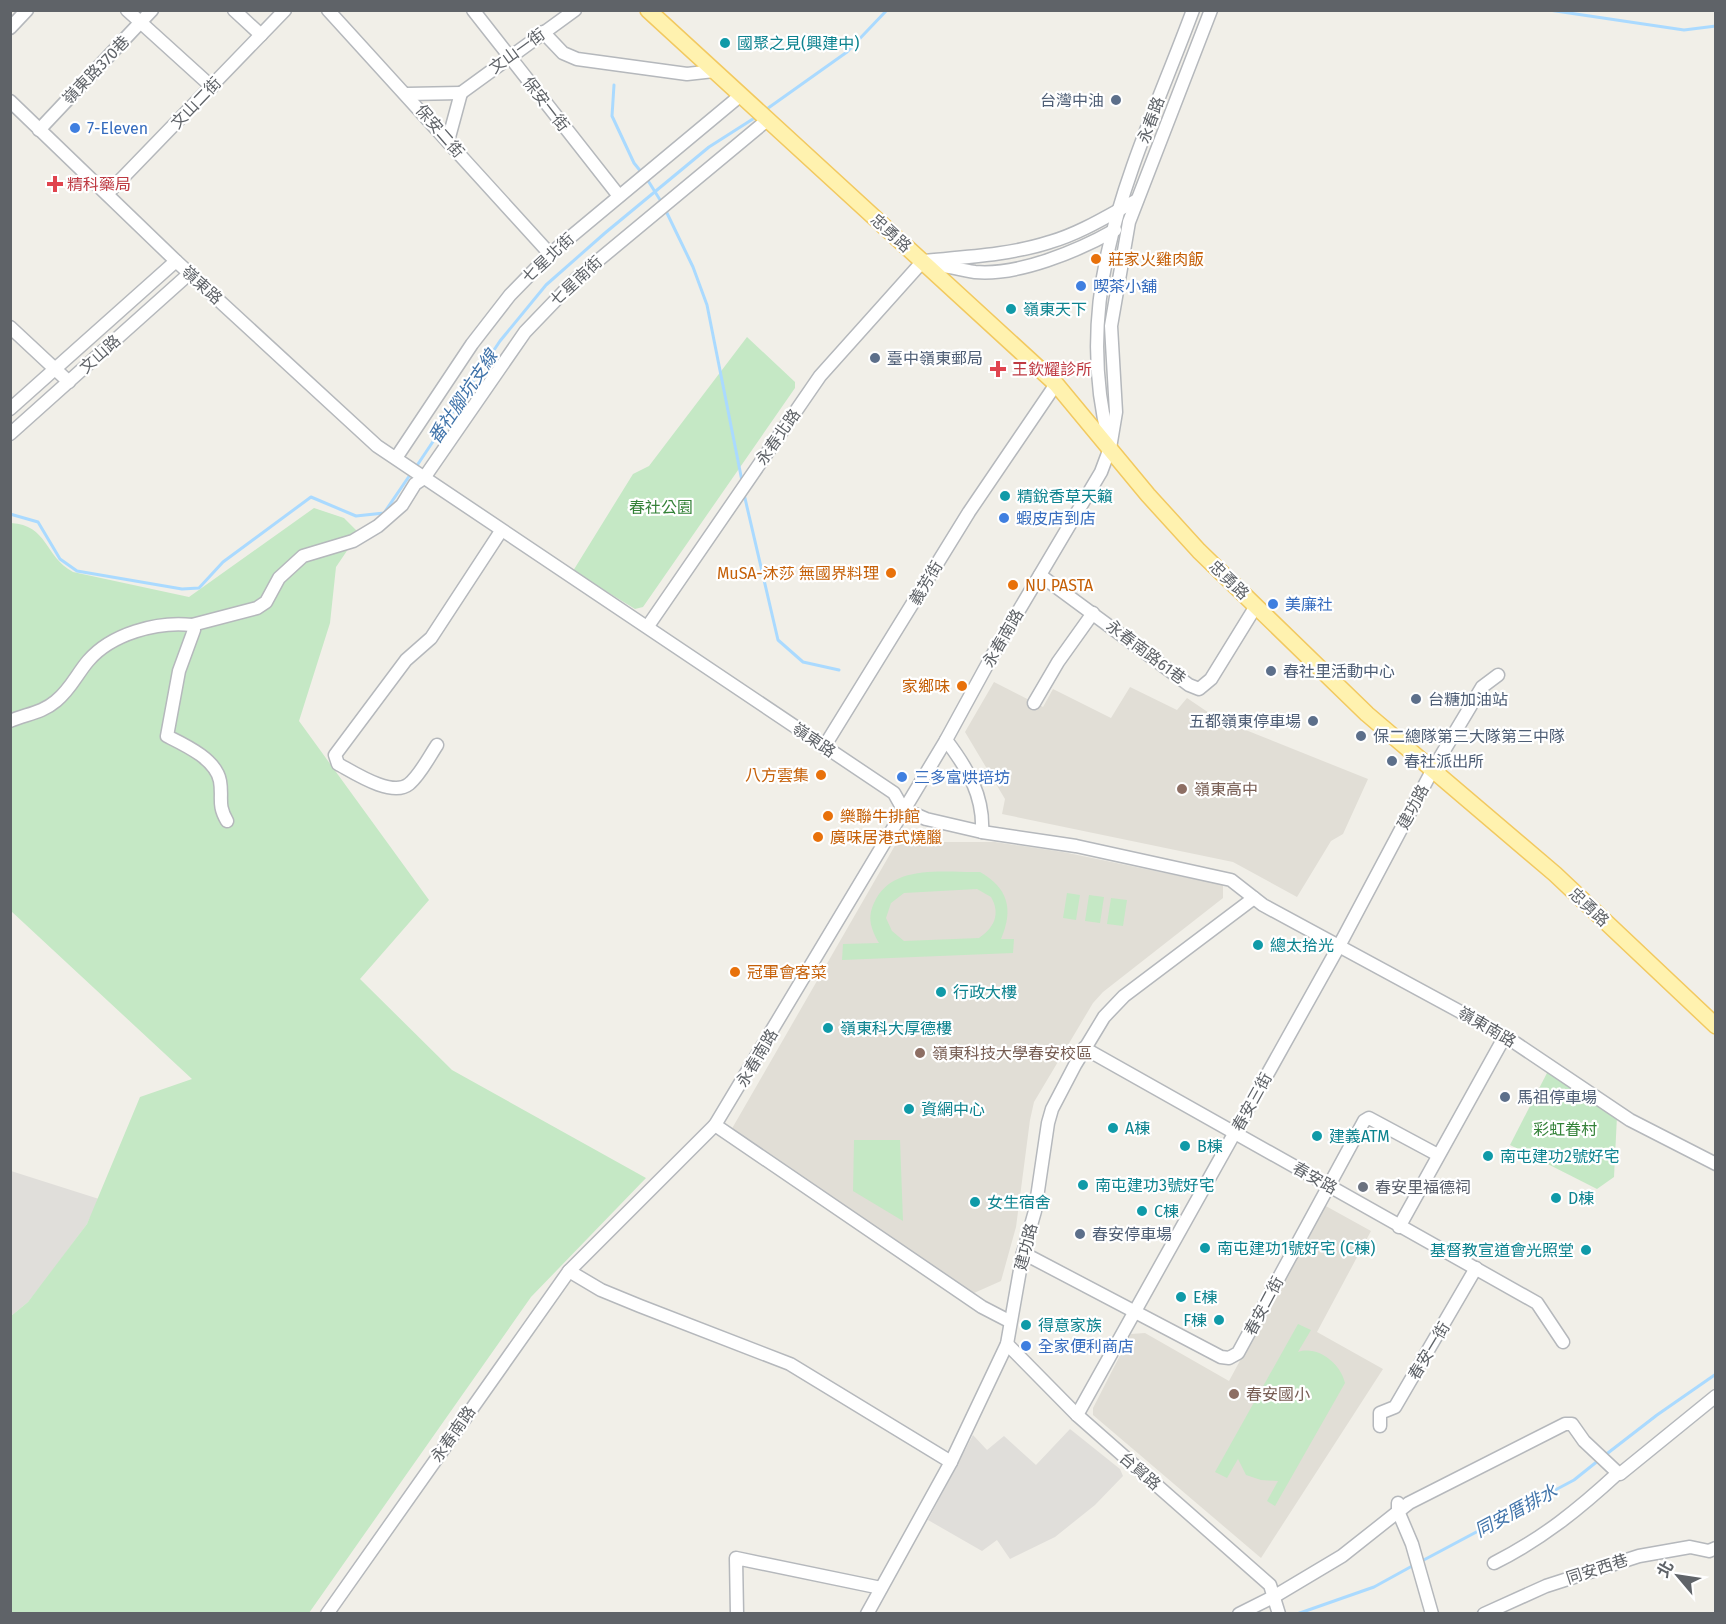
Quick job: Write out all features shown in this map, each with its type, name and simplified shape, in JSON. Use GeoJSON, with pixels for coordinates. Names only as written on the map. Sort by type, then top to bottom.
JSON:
{"type":"FeatureCollection","features":[{"type":"Feature","properties":{"kind":"main road"},"geometry":{"type":"LineString","coordinates":[[648,10],[744,99]]}},
{"type":"Feature","properties":{"kind":"main road","name":"忠勇路"},"geometry":{"type":"LineString","coordinates":[[744,99],[1056,384],[1148,495],[1199,551],[1367,714],[1555,874],[1716,1026]]}},
{"type":"Feature","properties":{"kind":"street"},"geometry":{"type":"LineString","coordinates":[[10,28],[27,10]]}},
{"type":"Feature","properties":{"kind":"street"},"geometry":{"type":"LineString","coordinates":[[127,10],[212,87]]}},
{"type":"Feature","properties":{"kind":"street","name":"嶺東路370巷"},"geometry":{"type":"LineString","coordinates":[[39,129],[152,10]]}},
{"type":"Feature","properties":{"kind":"street"},"geometry":{"type":"LineString","coordinates":[[234,10],[261,34]]}},
{"type":"Feature","properties":{"kind":"street","name":"文山二街"},"geometry":{"type":"LineString","coordinates":[[107,194],[285,10]]}},
{"type":"Feature","properties":{"kind":"street","name":"保安二街"},"geometry":{"type":"LineString","coordinates":[[328,10],[407,94],[550,254]]}},
{"type":"Feature","properties":{"kind":"street","name":"保安一街"},"geometry":{"type":"LineString","coordinates":[[473,10],[619,196]]}},
{"type":"Feature","properties":{"kind":"street","name":"文山一街"},"geometry":{"type":"LineString","coordinates":[[461,93],[575,10]]}},
{"type":"Feature","properties":{"kind":"street","name":"永春路"},"geometry":{"type":"LineString","coordinates":[[1112,232],[1118,210],[1193,10]]}},
{"type":"Feature","properties":{"kind":"street","name":"永春路"},"geometry":{"type":"LineString","coordinates":[[1129,222],[1211,10]]}},
{"type":"Feature","properties":{"kind":"street"},"geometry":{"type":"LineString","coordinates":[[543,32],[563,53],[577,59],[687,74],[714,71]]}},
{"type":"Feature","properties":{"kind":"street"},"geometry":{"type":"LineString","coordinates":[[407,94],[461,93],[448,141]]}},
{"type":"Feature","properties":{"kind":"street","name":"七星北街"},"geometry":{"type":"LineString","coordinates":[[399,460],[472,344],[510,295],[550,254],[619,196],[744,99]]}},
{"type":"Feature","properties":{"kind":"street","name":"嶺東路"},"geometry":{"type":"LineString","coordinates":[[10,101],[347,421],[501,531],[648,626],[894,794],[903,809],[926,819],[982,832],[1076,846],[1231,880],[1254,898]]}},
{"type":"Feature","properties":{"kind":"street","name":"七星南街"},"geometry":{"type":"LineString","coordinates":[[10,721],[39,712],[55,702],[99,649],[121,637],[169,625],[192,625],[257,608],[266,602],[279,578],[303,556],[353,542],[378,526],[402,505],[420,475],[498,367],[555,299],[764,118]]}},
{"type":"Feature","properties":{"kind":"street"},"geometry":{"type":"LineString","coordinates":[[923,261],[1009,252],[1049,243],[1137,200]]}},
{"type":"Feature","properties":{"kind":"street"},"geometry":{"type":"LineString","coordinates":[[923,261],[976,272],[1011,268],[1077,249],[1129,222]]}},
{"type":"Feature","properties":{"kind":"street","name":"永春南路"},"geometry":{"type":"LineString","coordinates":[[327,1614],[569,1271],[715,1125],[946,740],[993,654],[1101,472],[1110,448],[1116,412],[1111,326],[1129,222]]}},
{"type":"Feature","properties":{"kind":"street"},"geometry":{"type":"LineString","coordinates":[[1110,448],[1100,406],[1097,342],[1100,284],[1112,232]]}},
{"type":"Feature","properties":{"kind":"street","name":"文山路"},"geometry":{"type":"LineString","coordinates":[[10,409],[176,261]]}},
{"type":"Feature","properties":{"kind":"street","name":"永春北路"},"geometry":{"type":"LineString","coordinates":[[648,626],[820,376],[923,261]]}},
{"type":"Feature","properties":{"kind":"street","name":"文山路"},"geometry":{"type":"LineString","coordinates":[[10,434],[190,273]]}},
{"type":"Feature","properties":{"kind":"street"},"geometry":{"type":"LineString","coordinates":[[10,327],[69,382]]}},
{"type":"Feature","properties":{"kind":"street","name":"義芳街"},"geometry":{"type":"LineString","coordinates":[[824,747],[969,512],[1056,384]]}},
{"type":"Feature","properties":{"kind":"street"},"geometry":{"type":"LineString","coordinates":[[437,745],[408,785],[399,788],[373,783],[338,764],[335,756],[406,660],[431,638],[501,531]]}},
{"type":"Feature","properties":{"kind":"street","name":"永春南路61巷"},"geometry":{"type":"LineString","coordinates":[[1040,575],[1189,685],[1199,689],[1211,679],[1256,606]]}},
{"type":"Feature","properties":{"kind":"street"},"geometry":{"type":"LineString","coordinates":[[1034,703],[1058,662],[1093,613]]}},
{"type":"Feature","properties":{"kind":"street"},"geometry":{"type":"LineString","coordinates":[[192,625],[194,630],[178,671],[166,728],[167,736],[202,757],[214,769],[220,778],[219,806],[227,821]]}},
{"type":"Feature","properties":{"kind":"street","name":"建功路"},"geometry":{"type":"LineString","coordinates":[[1339,946],[1433,769],[1482,687],[1498,675]]}},
{"type":"Feature","properties":{"kind":"street"},"geometry":{"type":"LineString","coordinates":[[946,740],[965,767],[978,793],[983,814],[982,832]]}},
{"type":"Feature","properties":{"kind":"street","name":"建功路"},"geometry":{"type":"LineString","coordinates":[[867,1614],[951,1462],[1007,1344],[1009,1321],[1023,1253],[1035,1211],[1052,1109],[1084,1048],[1104,1017],[1124,996],[1254,898]]}},
{"type":"Feature","properties":{"kind":"street","name":"嶺東南路"},"geometry":{"type":"LineString","coordinates":[[1254,898],[1504,1036],[1630,1120],[1716,1164]]}},
{"type":"Feature","properties":{"kind":"street","name":"春安三街"},"geometry":{"type":"LineString","coordinates":[[1077,1415],[1339,946]]}},
{"type":"Feature","properties":{"kind":"street"},"geometry":{"type":"LineString","coordinates":[[1399,1227],[1504,1036]]}},
{"type":"Feature","properties":{"kind":"street","name":"春安路"},"geometry":{"type":"LineString","coordinates":[[1084,1048],[1537,1303],[1544,1310],[1563,1342]]}},
{"type":"Feature","properties":{"kind":"street","name":"春安二街"},"geometry":{"type":"LineString","coordinates":[[1023,1253],[1221,1357],[1230,1358],[1238,1353],[1364,1121],[1369,1118],[1438,1155]]}},
{"type":"Feature","properties":{"kind":"street"},"geometry":{"type":"LineString","coordinates":[[715,1125],[982,1307],[1009,1321]]}},
{"type":"Feature","properties":{"kind":"street","name":"春安一街"},"geometry":{"type":"LineString","coordinates":[[1380,1426],[1380,1413],[1395,1407],[1476,1268]]}},
{"type":"Feature","properties":{"kind":"street"},"geometry":{"type":"LineString","coordinates":[[569,1271],[630,1302],[790,1364],[951,1462]]}},
{"type":"Feature","properties":{"kind":"street","name":"台貿路"},"geometry":{"type":"LineString","coordinates":[[1007,1344],[1077,1415],[1270,1586],[1275,1596]]}},
{"type":"Feature","properties":{"kind":"street"},"geometry":{"type":"LineString","coordinates":[[1239,1614],[1275,1596],[1342,1556],[1398,1506],[1409,1503],[1565,1424],[1572,1424],[1584,1441],[1620,1474],[1716,1396]]}},
{"type":"Feature","properties":{"kind":"street"},"geometry":{"type":"LineString","coordinates":[[1494,1563],[1526,1547],[1560,1525],[1616,1472]]}},
{"type":"Feature","properties":{"kind":"street"},"geometry":{"type":"LineString","coordinates":[[1398,1506],[1412,1544],[1432,1614]]}},
{"type":"Feature","properties":{"kind":"street","name":"同安西巷"},"geometry":{"type":"LineString","coordinates":[[1484,1614],[1546,1586],[1639,1556],[1690,1547],[1709,1551],[1716,1548]]}},
{"type":"Feature","properties":{"kind":"street"},"geometry":{"type":"LineString","coordinates":[[737,1614],[735,1558],[881,1588]]}},
{"type":"Feature","properties":{"kind":"street"},"geometry":{"type":"LineString","coordinates":[[1275,1596],[1278,1612]]}},
{"type":"Feature","properties":{"kind":"shaded area","name":"嶺東高中"},"geometry":{"type":"Polygon","coordinates":[[[994,682],[1043,707],[1053,689],[1111,718],[1130,687],[1177,710],[1187,698],[1218,719],[1368,779],[1343,834],[1331,841],[1297,897],[1233,862],[1002,814],[1005,799],[965,732],[994,682]]]}},
{"type":"Feature","properties":{"kind":"shaded area","name":"嶺東科技大學春安校區"},"geometry":{"type":"Polygon","coordinates":[[[897,842],[995,842],[1063,852],[1223,885],[1223,898],[1103,992],[1093,1003],[1034,1102],[1016,1227],[1001,1281],[974,1293],[730,1132],[897,842]]]}},
{"type":"Feature","properties":{"kind":"shaded area"},"geometry":{"type":"Polygon","coordinates":[[[11,1171],[99,1199],[87,1224],[44,1282],[28,1302],[11,1316],[11,1171]]]}},
{"type":"Feature","properties":{"kind":"shaded area","name":"春安國小"},"geometry":{"type":"Polygon","coordinates":[[[1324,1205],[1371,1231],[1317,1332],[1383,1369],[1261,1558],[1093,1415],[1093,1408],[1131,1334],[1145,1333],[1229,1381],[1324,1205]]]}},
{"type":"Feature","properties":{"kind":"shaded area"},"geometry":{"type":"Polygon","coordinates":[[[1070,1429],[1120,1469],[1123,1476],[1095,1505],[1055,1537],[1010,1559],[997,1540],[982,1551],[928,1520],[973,1435],[987,1450],[1004,1436],[1036,1465],[1070,1429]]]}},
{"type":"Feature","properties":{"kind":"green space","name":"春社公園"},"geometry":{"type":"Polygon","coordinates":[[[747,337],[795,382],[795,388],[643,607],[635,609],[573,571],[633,474],[649,466],[747,337]]]}},
{"type":"Feature","properties":{"kind":"green space"},"geometry":{"type":"Polygon","coordinates":[[[314,508],[344,518],[359,533],[336,567],[330,623],[299,721],[429,900],[360,979],[452,1070],[646,1178],[531,1297],[309,1613],[11,1614],[11,1316],[28,1302],[87,1224],[140,1097],[192,1079],[11,911],[11,523],[32,529],[56,558],[73,572],[189,597],[314,508]]]}},
{"type":"Feature","properties":{"kind":"green space"},"geometry":{"type":"Polygon","coordinates":[[[980,872],[997,885],[1006,900],[1007,918],[1001,939],[1014,939],[1013,953],[842,960],[843,944],[879,943],[871,923],[872,908],[882,890],[893,881],[920,873],[980,872]],[[977,889],[904,893],[891,903],[886,918],[892,931],[904,941],[979,938],[989,930],[996,915],[991,897],[977,889]]]}},
{"type":"Feature","properties":{"kind":"green space"},"geometry":{"type":"Polygon","coordinates":[[[1067,893],[1080,895],[1076,920],[1063,918],[1067,893]]]}},
{"type":"Feature","properties":{"kind":"green space"},"geometry":{"type":"Polygon","coordinates":[[[1089,895],[1104,897],[1100,923],[1085,921],[1089,895]]]}},
{"type":"Feature","properties":{"kind":"green space"},"geometry":{"type":"Polygon","coordinates":[[[1111,898],[1127,900],[1123,926],[1107,924],[1111,898]]]}},
{"type":"Feature","properties":{"kind":"green space","name":"彩虹眷村"},"geometry":{"type":"Polygon","coordinates":[[[1548,1071],[1617,1116],[1614,1177],[1597,1189],[1510,1145],[1548,1071]]]}},
{"type":"Feature","properties":{"kind":"green space"},"geometry":{"type":"Polygon","coordinates":[[[854,1140],[900,1140],[903,1221],[853,1191],[854,1140]]]}},
{"type":"Feature","properties":{"kind":"green space"},"geometry":{"type":"Polygon","coordinates":[[[1298,1324],[1311,1330],[1298,1352],[1313,1351],[1328,1358],[1339,1369],[1345,1383],[1275,1506],[1267,1501],[1278,1481],[1261,1480],[1246,1475],[1238,1459],[1227,1478],[1215,1472],[1298,1324]]]}},
{"type":"Feature","properties":{"kind":"waterway","name":"番社腳坑支線"},"geometry":{"type":"LineString","coordinates":[[764,111],[847,52],[887,10]]}},
{"type":"Feature","properties":{"kind":"waterway"},"geometry":{"type":"LineString","coordinates":[[1549,10],[1684,30],[1716,26]]}},
{"type":"Feature","properties":{"kind":"waterway"},"geometry":{"type":"LineString","coordinates":[[614,85],[612,116],[634,163],[642,173]]}},
{"type":"Feature","properties":{"kind":"waterway","name":"番社腳坑支線"},"geometry":{"type":"LineString","coordinates":[[416,467],[500,341],[546,285],[709,147],[756,117]]}},
{"type":"Feature","properties":{"kind":"waterway","name":"番社腳坑支線"},"geometry":{"type":"LineString","coordinates":[[647,179],[662,203]]}},
{"type":"Feature","properties":{"kind":"waterway"},"geometry":{"type":"LineString","coordinates":[[665,209],[693,267],[707,305],[742,481]]}},
{"type":"Feature","properties":{"kind":"waterway","name":"番社腳坑支線"},"geometry":{"type":"LineString","coordinates":[[10,514],[38,522],[60,559],[77,571],[182,589],[199,588],[223,562],[311,497],[356,516],[384,513],[412,472]]}},
{"type":"Feature","properties":{"kind":"waterway"},"geometry":{"type":"LineString","coordinates":[[744,494],[778,640],[803,662],[839,670]]}},
{"type":"Feature","properties":{"kind":"waterway","name":"同安厝排水"},"geometry":{"type":"LineString","coordinates":[[1604,1456],[1716,1374]]}},
{"type":"Feature","properties":{"kind":"waterway","name":"同安厝排水"},"geometry":{"type":"LineString","coordinates":[[1420,1562],[1574,1480],[1599,1460]]}},
{"type":"Feature","properties":{"kind":"waterway","name":"同安厝排水"},"geometry":{"type":"LineString","coordinates":[[1297,1614],[1374,1587],[1414,1565]]}},
{"type":"Feature","properties":{"kind":"place","name":"國聚之見(興建中)"},"geometry":{"type":"Point","coordinates":[725,43]}},
{"type":"Feature","properties":{"kind":"place","name":"台灣中油"},"geometry":{"type":"Point","coordinates":[1116,100]}},
{"type":"Feature","properties":{"kind":"place","name":"7-Eleven"},"geometry":{"type":"Point","coordinates":[75,128]}},
{"type":"Feature","properties":{"kind":"place","name":"精科藥局"},"geometry":{"type":"Point","coordinates":[55,184]}},
{"type":"Feature","properties":{"kind":"place","name":"莊家火雞肉飯"},"geometry":{"type":"Point","coordinates":[1096,259]}},
{"type":"Feature","properties":{"kind":"place","name":"喫茶小舖"},"geometry":{"type":"Point","coordinates":[1081,286]}},
{"type":"Feature","properties":{"kind":"place","name":"嶺東天下"},"geometry":{"type":"Point","coordinates":[1011,309]}},
{"type":"Feature","properties":{"kind":"place","name":"臺中嶺東郵局"},"geometry":{"type":"Point","coordinates":[875,358]}},
{"type":"Feature","properties":{"kind":"place","name":"王欽耀診所"},"geometry":{"type":"Point","coordinates":[998,369]}},
{"type":"Feature","properties":{"kind":"place","name":"精銳香草天籟"},"geometry":{"type":"Point","coordinates":[1005,496]}},
{"type":"Feature","properties":{"kind":"place","name":"蝦皮店到店"},"geometry":{"type":"Point","coordinates":[1004,518]}},
{"type":"Feature","properties":{"kind":"place","name":"MuSA-沐莎 無國界料理"},"geometry":{"type":"Point","coordinates":[891,573]}},
{"type":"Feature","properties":{"kind":"place","name":"NU PASTA"},"geometry":{"type":"Point","coordinates":[1013,585]}},
{"type":"Feature","properties":{"kind":"place","name":"美廉社"},"geometry":{"type":"Point","coordinates":[1273,604]}},
{"type":"Feature","properties":{"kind":"place","name":"春社里活動中心"},"geometry":{"type":"Point","coordinates":[1271,671]}},
{"type":"Feature","properties":{"kind":"place","name":"家鄉味"},"geometry":{"type":"Point","coordinates":[962,686]}},
{"type":"Feature","properties":{"kind":"place","name":"台糖加油站"},"geometry":{"type":"Point","coordinates":[1416,699]}},
{"type":"Feature","properties":{"kind":"place","name":"五都嶺東停車場"},"geometry":{"type":"Point","coordinates":[1313,721]}},
{"type":"Feature","properties":{"kind":"place","name":"保二總隊第三大隊第三中隊"},"geometry":{"type":"Point","coordinates":[1361,736]}},
{"type":"Feature","properties":{"kind":"place","name":"春社派出所"},"geometry":{"type":"Point","coordinates":[1392,761]}},
{"type":"Feature","properties":{"kind":"place","name":"八方雲集"},"geometry":{"type":"Point","coordinates":[821,775]}},
{"type":"Feature","properties":{"kind":"place","name":"三多富烘培坊"},"geometry":{"type":"Point","coordinates":[902,777]}},
{"type":"Feature","properties":{"kind":"place","name":"嶺東高中"},"geometry":{"type":"Point","coordinates":[1182,789]}},
{"type":"Feature","properties":{"kind":"place","name":"樂聯牛排館"},"geometry":{"type":"Point","coordinates":[828,816]}},
{"type":"Feature","properties":{"kind":"place","name":"廣味居港式燒臘"},"geometry":{"type":"Point","coordinates":[818,837]}},
{"type":"Feature","properties":{"kind":"place","name":"總太拾光"},"geometry":{"type":"Point","coordinates":[1258,945]}},
{"type":"Feature","properties":{"kind":"place","name":"冠軍會客菜"},"geometry":{"type":"Point","coordinates":[735,972]}},
{"type":"Feature","properties":{"kind":"place","name":"行政大樓"},"geometry":{"type":"Point","coordinates":[941,992]}},
{"type":"Feature","properties":{"kind":"place","name":"嶺東科大厚德樓"},"geometry":{"type":"Point","coordinates":[828,1028]}},
{"type":"Feature","properties":{"kind":"place","name":"嶺東科技大學春安校區"},"geometry":{"type":"Point","coordinates":[920,1053]}},
{"type":"Feature","properties":{"kind":"place","name":"馬祖停車場"},"geometry":{"type":"Point","coordinates":[1505,1097]}},
{"type":"Feature","properties":{"kind":"place","name":"資網中心"},"geometry":{"type":"Point","coordinates":[909,1109]}},
{"type":"Feature","properties":{"kind":"place","name":"A棟"},"geometry":{"type":"Point","coordinates":[1113,1128]}},
{"type":"Feature","properties":{"kind":"place","name":"建義ATM"},"geometry":{"type":"Point","coordinates":[1317,1136]}},
{"type":"Feature","properties":{"kind":"place","name":"B棟"},"geometry":{"type":"Point","coordinates":[1185,1146]}},
{"type":"Feature","properties":{"kind":"place","name":"南屯建功2號好宅"},"geometry":{"type":"Point","coordinates":[1488,1156]}},
{"type":"Feature","properties":{"kind":"place","name":"南屯建功3號好宅"},"geometry":{"type":"Point","coordinates":[1083,1185]}},
{"type":"Feature","properties":{"kind":"place","name":"春安里福德祠"},"geometry":{"type":"Point","coordinates":[1363,1187]}},
{"type":"Feature","properties":{"kind":"place","name":"D棟"},"geometry":{"type":"Point","coordinates":[1556,1198]}},
{"type":"Feature","properties":{"kind":"place","name":"女生宿舍"},"geometry":{"type":"Point","coordinates":[975,1202]}},
{"type":"Feature","properties":{"kind":"place","name":"C棟"},"geometry":{"type":"Point","coordinates":[1142,1211]}},
{"type":"Feature","properties":{"kind":"place","name":"春安停車場"},"geometry":{"type":"Point","coordinates":[1080,1234]}},
{"type":"Feature","properties":{"kind":"place","name":"南屯建功1號好宅 (C棟)"},"geometry":{"type":"Point","coordinates":[1205,1248]}},
{"type":"Feature","properties":{"kind":"place","name":"基督教宣道會光照堂"},"geometry":{"type":"Point","coordinates":[1586,1250]}},
{"type":"Feature","properties":{"kind":"place","name":"E棟"},"geometry":{"type":"Point","coordinates":[1181,1297]}},
{"type":"Feature","properties":{"kind":"place","name":"F棟"},"geometry":{"type":"Point","coordinates":[1219,1320]}},
{"type":"Feature","properties":{"kind":"place","name":"得意家族"},"geometry":{"type":"Point","coordinates":[1026,1325]}},
{"type":"Feature","properties":{"kind":"place","name":"全家便利商店"},"geometry":{"type":"Point","coordinates":[1026,1346]}},
{"type":"Feature","properties":{"kind":"place","name":"春安國小"},"geometry":{"type":"Point","coordinates":[1234,1394]}}]}
